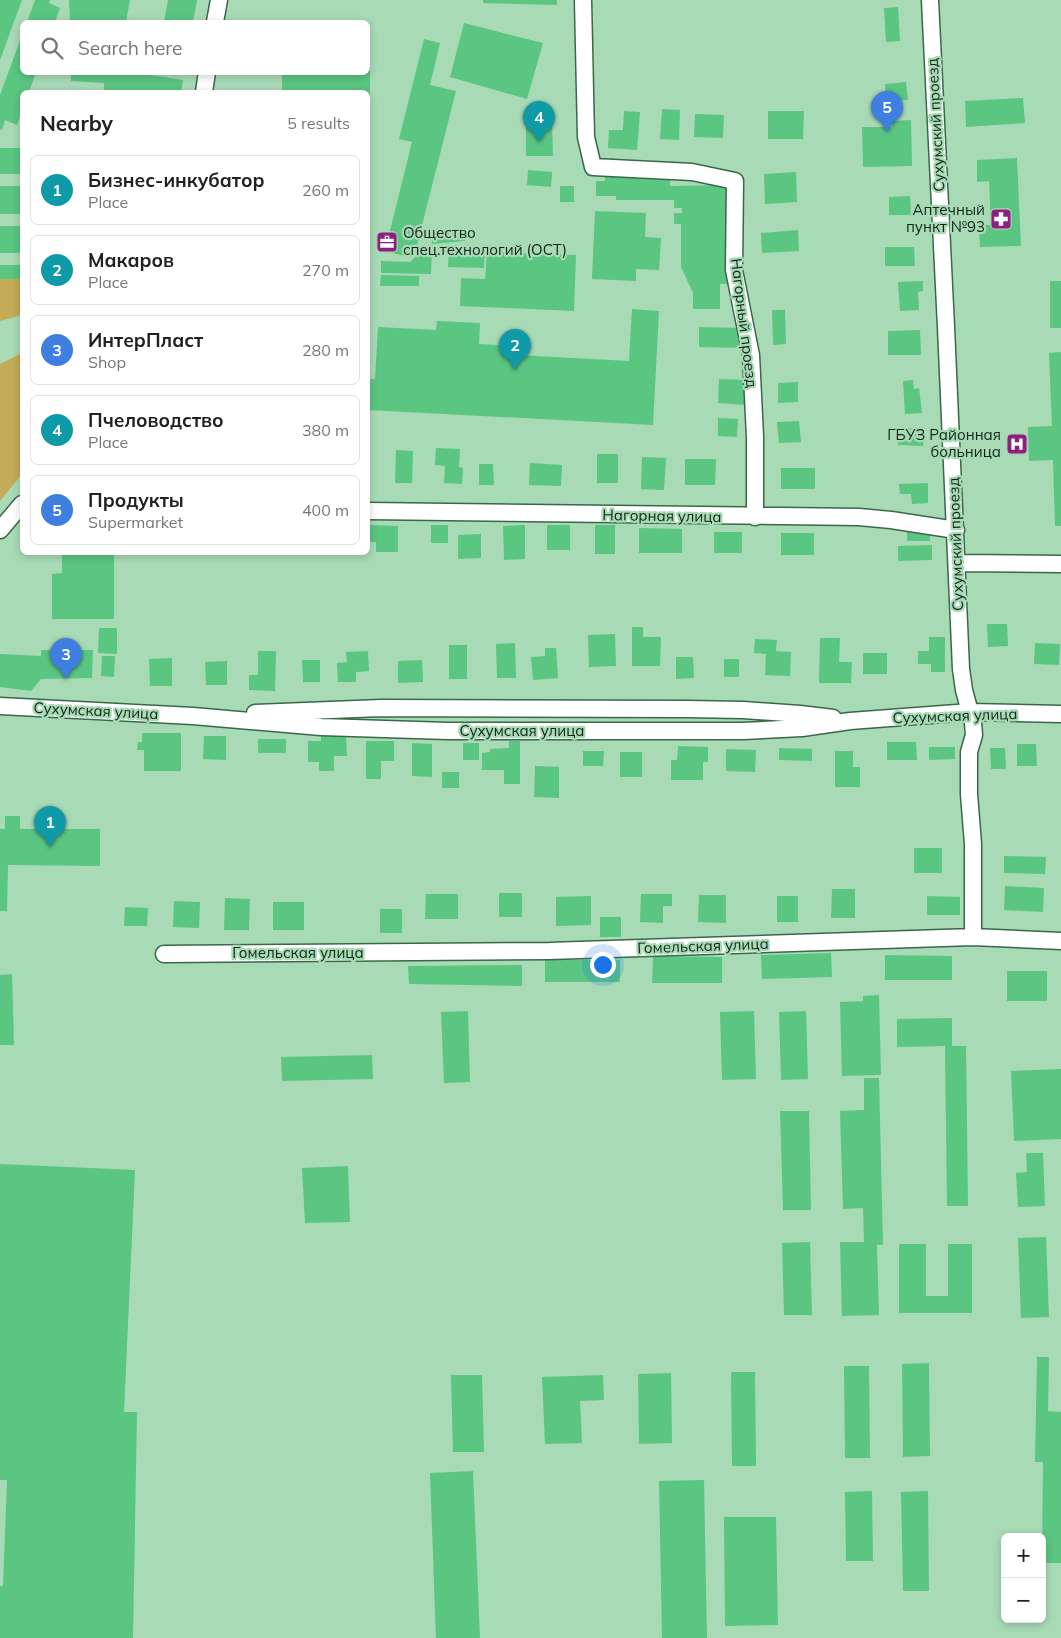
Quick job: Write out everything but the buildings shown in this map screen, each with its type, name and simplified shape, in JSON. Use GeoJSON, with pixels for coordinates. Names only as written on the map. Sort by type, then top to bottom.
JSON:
{"type":"FeatureCollection","features":[{"type":"Feature","properties":{"kind":"street"},"geometry":{"type":"LineString","coordinates":[[216,20],[219,0]]}},
{"type":"Feature","properties":{"kind":"street","name":"Нагорный проезд"},"geometry":{"type":"LineString","coordinates":[[583,0],[586,137],[593,167],[692,172],[735,181],[734,270],[751,355],[755,436],[755,517]]}},
{"type":"Feature","properties":{"kind":"street","name":"Сухумский проезд"},"geometry":{"type":"LineString","coordinates":[[930,0],[958,563],[961,669],[964,690],[973,722],[974,735],[969,752],[969,794],[973,844],[973,936]]}},
{"type":"Feature","properties":{"kind":"street"},"geometry":{"type":"LineString","coordinates":[[204,90],[207,75]]}},
{"type":"Feature","properties":{"kind":"street"},"geometry":{"type":"LineString","coordinates":[[0,530],[20,511]]}},
{"type":"Feature","properties":{"kind":"street","name":"Нагорная улица"},"geometry":{"type":"LineString","coordinates":[[370,512],[859,517],[956,530]]}},
{"type":"Feature","properties":{"kind":"street"},"geometry":{"type":"LineString","coordinates":[[958,563],[1061,564]]}},
{"type":"Feature","properties":{"kind":"street","name":"Сухумская улица"},"geometry":{"type":"LineString","coordinates":[[0,706],[193,716],[321,727],[448,731],[743,731],[802,728],[850,721],[970,712],[1061,714]]}},
{"type":"Feature","properties":{"kind":"street","name":"Сухумская улица"},"geometry":{"type":"LineString","coordinates":[[193,716],[382,708],[743,710],[800,714],[850,721]]}},
{"type":"Feature","properties":{"kind":"street","name":"Гомельская улица"},"geometry":{"type":"LineString","coordinates":[[164,954],[549,951],[973,936],[1061,941]]}},
{"type":"Feature","properties":{"kind":"shaded area"},"geometry":{"type":"Polygon","coordinates":[[[0,279],[20,279],[20,316],[0,321],[0,279]]]}},
{"type":"Feature","properties":{"kind":"shaded area"},"geometry":{"type":"Polygon","coordinates":[[[20,354],[20,476],[0,501],[0,364],[20,354]]]}},
{"type":"Feature","properties":{"kind":"place","name":"Продукты"},"geometry":{"type":"Point","coordinates":[887,132]}},
{"type":"Feature","properties":{"kind":"place","name":"Пчеловодство"},"geometry":{"type":"Point","coordinates":[539,142]}},
{"type":"Feature","properties":{"kind":"place","name":"Аптечный пункт №93"},"geometry":{"type":"Point","coordinates":[1001,219]}},
{"type":"Feature","properties":{"kind":"place","name":"Общество спец.технологий (ОСТ)"},"geometry":{"type":"Point","coordinates":[387,242]}},
{"type":"Feature","properties":{"kind":"place","name":"Макаров"},"geometry":{"type":"Point","coordinates":[515,370]}},
{"type":"Feature","properties":{"kind":"place","name":"ГБУЗ Районная больница"},"geometry":{"type":"Point","coordinates":[1017,444]}},
{"type":"Feature","properties":{"kind":"place","name":"ИнтерПласт"},"geometry":{"type":"Point","coordinates":[66,679]}},
{"type":"Feature","properties":{"kind":"place","name":"Бизнес-инкубатор"},"geometry":{"type":"Point","coordinates":[50,847]}}]}
